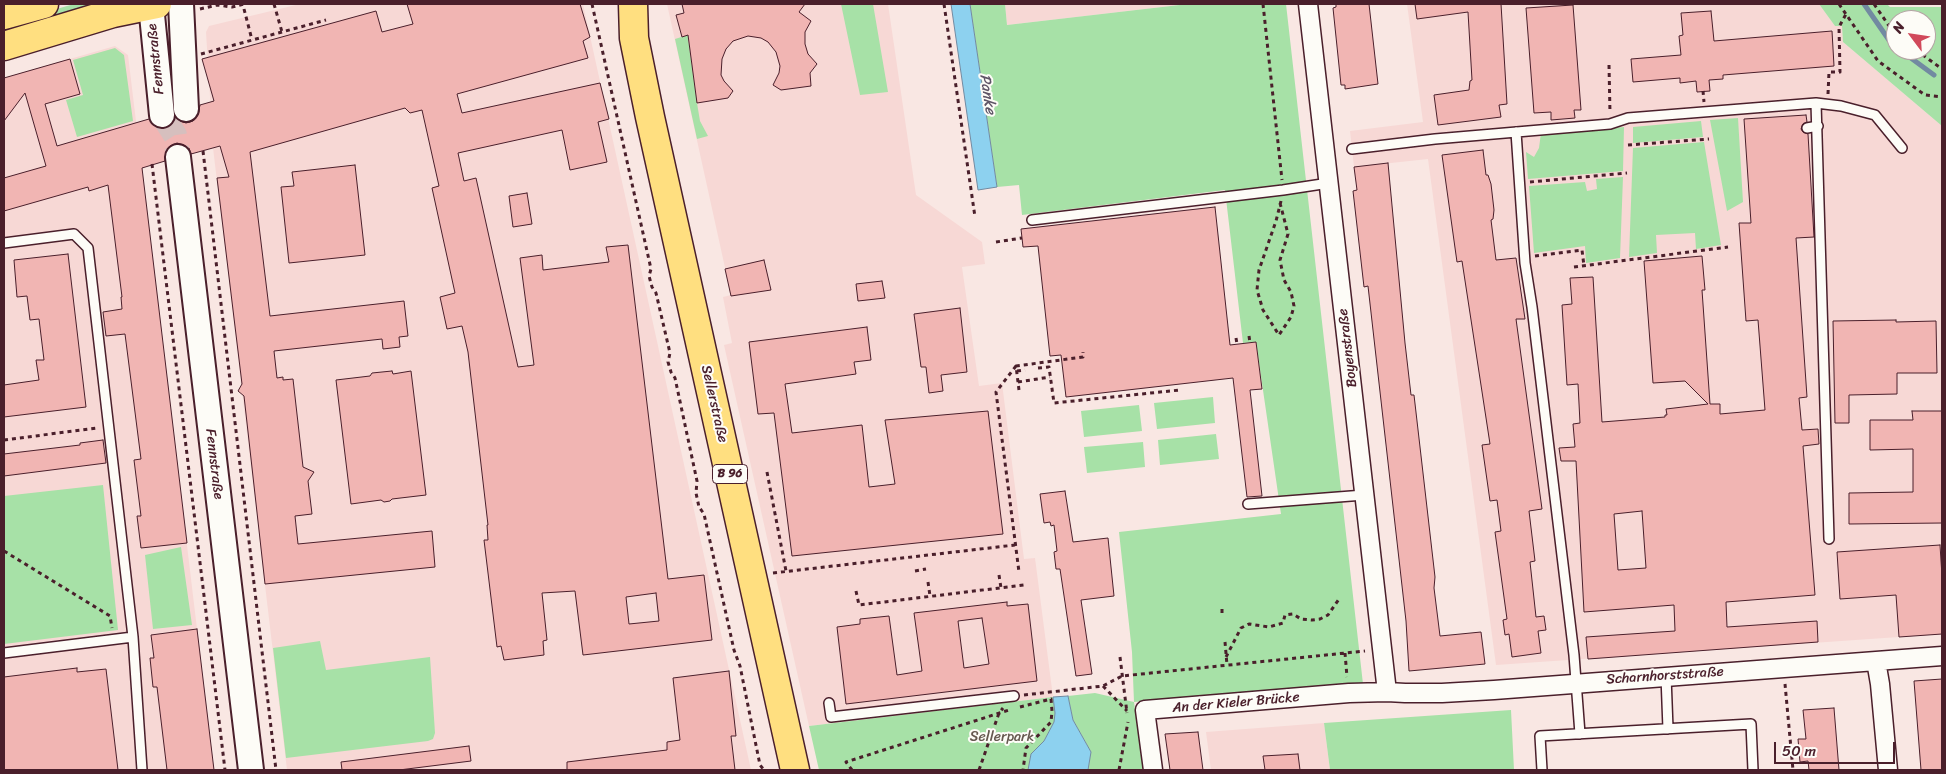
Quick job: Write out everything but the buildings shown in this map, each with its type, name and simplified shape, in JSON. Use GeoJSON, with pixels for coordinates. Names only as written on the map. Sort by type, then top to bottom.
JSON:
{"type":"FeatureCollection","features":[{"type":"Feature","properties":{"kind":"main road"},"geometry":{"type":"LineString","coordinates":[[4,15],[44,4]]}},
{"type":"Feature","properties":{"kind":"main road"},"geometry":{"type":"LineString","coordinates":[[4,46],[113,13],[153,4]]}},
{"type":"Feature","properties":{"kind":"main road","name":"Fennstraße"},"geometry":{"type":"LineString","coordinates":[[153,4],[162,114]]}},
{"type":"Feature","properties":{"kind":"main road","name":"Fennstraße"},"geometry":{"type":"LineString","coordinates":[[181,4],[186,109]]}},
{"type":"Feature","properties":{"kind":"main road","name":"Sellerstraße"},"geometry":{"type":"LineString","coordinates":[[620,4],[634,38],[684,272],[796,770]]}},
{"type":"Feature","properties":{"kind":"main road","name":"Sellerstraße"},"geometry":{"type":"LineString","coordinates":[[633,4],[634,38]]}},
{"type":"Feature","properties":{"kind":"main road","name":"Fennstraße"},"geometry":{"type":"LineString","coordinates":[[178,158],[251,770]]}},
{"type":"Feature","properties":{"kind":"street","name":"Boyenstraße"},"geometry":{"type":"LineString","coordinates":[[1308,4],[1387,692]]}},
{"type":"Feature","properties":{"kind":"street","name":"Scharnhorststraße"},"geometry":{"type":"LineString","coordinates":[[1387,692],[1442,693],[1942,656]]}},
{"type":"Feature","properties":{"kind":"street"},"geometry":{"type":"LineString","coordinates":[[1876,661],[1888,770]]}},
{"type":"Feature","properties":{"kind":"street","name":"An der Kieler Brücke"},"geometry":{"type":"LineString","coordinates":[[1153,770],[1145,710],[1349,693],[1387,692]]}},
{"type":"Feature","properties":{"kind":"lane"},"geometry":{"type":"LineString","coordinates":[[1816,104],[1829,539]]}},
{"type":"Feature","properties":{"kind":"lane"},"geometry":{"type":"LineString","coordinates":[[1352,149],[1435,139],[1610,124],[1628,118],[1816,104],[1841,106],[1875,115],[1902,148]]}},
{"type":"Feature","properties":{"kind":"lane"},"geometry":{"type":"LineString","coordinates":[[1757,108],[1760,118]]}},
{"type":"Feature","properties":{"kind":"lane"},"geometry":{"type":"LineString","coordinates":[[1807,128],[1818,126]]}},
{"type":"Feature","properties":{"kind":"lane"},"geometry":{"type":"LineString","coordinates":[[1516,132],[1524,257],[1533,316],[1576,683],[1580,734]]}},
{"type":"Feature","properties":{"kind":"lane"},"geometry":{"type":"LineString","coordinates":[[1032,220],[1329,183]]}},
{"type":"Feature","properties":{"kind":"lane"},"geometry":{"type":"LineString","coordinates":[[4,243],[74,234],[88,248],[133,637],[142,770]]}},
{"type":"Feature","properties":{"kind":"lane"},"geometry":{"type":"LineString","coordinates":[[1248,504],[1364,495]]}},
{"type":"Feature","properties":{"kind":"lane"},"geometry":{"type":"LineString","coordinates":[[4,653],[133,637]]}},
{"type":"Feature","properties":{"kind":"lane"},"geometry":{"type":"LineString","coordinates":[[1666,676],[1668,729]]}},
{"type":"Feature","properties":{"kind":"lane"},"geometry":{"type":"LineString","coordinates":[[829,704],[831,717],[1014,696]]}},
{"type":"Feature","properties":{"kind":"lane"},"geometry":{"type":"LineString","coordinates":[[1542,770],[1540,736],[1751,724],[1753,770]]}},
{"type":"Feature","properties":{"kind":"path"},"geometry":{"type":"LineString","coordinates":[[213,6],[232,7],[244,4]]}},
{"type":"Feature","properties":{"kind":"path"},"geometry":{"type":"LineString","coordinates":[[274,4],[282,32]]}},
{"type":"Feature","properties":{"kind":"path"},"geometry":{"type":"LineString","coordinates":[[592,4],[651,269],[649,276],[652,288],[656,293],[670,353],[668,362],[675,378],[694,465],[699,507],[704,514],[734,650],[740,666],[760,765],[764,770]]}},
{"type":"Feature","properties":{"kind":"path"},"geometry":{"type":"LineString","coordinates":[[944,4],[976,217]]}},
{"type":"Feature","properties":{"kind":"path"},"geometry":{"type":"LineString","coordinates":[[1263,4],[1283,190],[1260,270],[1257,290],[1263,310],[1279,335],[1291,316],[1294,306],[1284,280],[1280,260],[1288,234],[1280,203]]}},
{"type":"Feature","properties":{"kind":"path"},"geometry":{"type":"LineString","coordinates":[[1839,4],[1878,61],[1925,95],[1942,97]]}},
{"type":"Feature","properties":{"kind":"path"},"geometry":{"type":"LineString","coordinates":[[1874,4],[1886,21]]}},
{"type":"Feature","properties":{"kind":"path"},"geometry":{"type":"LineString","coordinates":[[244,9],[252,40]]}},
{"type":"Feature","properties":{"kind":"path"},"geometry":{"type":"LineString","coordinates":[[1816,104],[1829,93],[1829,72],[1840,72],[1839,27],[1846,14]]}},
{"type":"Feature","properties":{"kind":"path"},"geometry":{"type":"LineString","coordinates":[[207,53],[326,20]]}},
{"type":"Feature","properties":{"kind":"path"},"geometry":{"type":"LineString","coordinates":[[1930,60],[1942,69]]}},
{"type":"Feature","properties":{"kind":"path"},"geometry":{"type":"LineString","coordinates":[[1609,65],[1610,124]]}},
{"type":"Feature","properties":{"kind":"path"},"geometry":{"type":"LineString","coordinates":[[1628,146],[1709,139]]}},
{"type":"Feature","properties":{"kind":"path"},"geometry":{"type":"LineString","coordinates":[[202,151],[276,770]]}},
{"type":"Feature","properties":{"kind":"path"},"geometry":{"type":"LineString","coordinates":[[152,164],[225,770]]}},
{"type":"Feature","properties":{"kind":"path"},"geometry":{"type":"LineString","coordinates":[[1519,183],[1627,173]]}},
{"type":"Feature","properties":{"kind":"path"},"geometry":{"type":"LineString","coordinates":[[996,242],[1022,238]]}},
{"type":"Feature","properties":{"kind":"path"},"geometry":{"type":"LineString","coordinates":[[1574,267],[1728,247]]}},
{"type":"Feature","properties":{"kind":"path"},"geometry":{"type":"LineString","coordinates":[[1524,257],[1582,250],[1584,266]]}},
{"type":"Feature","properties":{"kind":"path"},"geometry":{"type":"LineString","coordinates":[[1249,336],[1250,343]]}},
{"type":"Feature","properties":{"kind":"path"},"geometry":{"type":"LineString","coordinates":[[1236,338],[1237,344]]}},
{"type":"Feature","properties":{"kind":"path"},"geometry":{"type":"LineString","coordinates":[[1019,572],[996,392],[1016,366],[1083,357],[1083,352]]}},
{"type":"Feature","properties":{"kind":"path"},"geometry":{"type":"LineString","coordinates":[[1048,362],[1054,403],[1180,390]]}},
{"type":"Feature","properties":{"kind":"path"},"geometry":{"type":"LineString","coordinates":[[1016,366],[1019,390]]}},
{"type":"Feature","properties":{"kind":"path"},"geometry":{"type":"LineString","coordinates":[[1038,368],[1049,367]]}},
{"type":"Feature","properties":{"kind":"path"},"geometry":{"type":"LineString","coordinates":[[1016,371],[1025,370]]}},
{"type":"Feature","properties":{"kind":"path"},"geometry":{"type":"LineString","coordinates":[[1018,382],[1050,377]]}},
{"type":"Feature","properties":{"kind":"path"},"geometry":{"type":"LineString","coordinates":[[4,440],[109,426]]}},
{"type":"Feature","properties":{"kind":"path"},"geometry":{"type":"LineString","coordinates":[[767,472],[786,571]]}},
{"type":"Feature","properties":{"kind":"path"},"geometry":{"type":"LineString","coordinates":[[770,573],[1015,545]]}},
{"type":"Feature","properties":{"kind":"path"},"geometry":{"type":"LineString","coordinates":[[4,551],[110,616],[113,639]]}},
{"type":"Feature","properties":{"kind":"path"},"geometry":{"type":"LineString","coordinates":[[915,571],[926,569]]}},
{"type":"Feature","properties":{"kind":"path"},"geometry":{"type":"LineString","coordinates":[[999,575],[1001,588]]}},
{"type":"Feature","properties":{"kind":"path"},"geometry":{"type":"LineString","coordinates":[[928,582],[930,596]]}},
{"type":"Feature","properties":{"kind":"path"},"geometry":{"type":"LineString","coordinates":[[856,590],[859,605],[1024,586]]}},
{"type":"Feature","properties":{"kind":"path"},"geometry":{"type":"LineString","coordinates":[[1226,657],[1240,628],[1249,624],[1269,628],[1283,623],[1285,615],[1293,614],[1301,619],[1320,619],[1328,615],[1339,599]]}},
{"type":"Feature","properties":{"kind":"path"},"geometry":{"type":"LineString","coordinates":[[1222,609],[1222,616]]}},
{"type":"Feature","properties":{"kind":"path"},"geometry":{"type":"LineString","coordinates":[[1225,642],[1227,665]]}},
{"type":"Feature","properties":{"kind":"path"},"geometry":{"type":"LineString","coordinates":[[979,770],[1000,713],[1014,696],[1103,686],[1122,676],[1364,651]]}},
{"type":"Feature","properties":{"kind":"path"},"geometry":{"type":"LineString","coordinates":[[1345,653],[1349,693]]}},
{"type":"Feature","properties":{"kind":"path"},"geometry":{"type":"LineString","coordinates":[[1119,770],[1128,726],[1120,657]]}},
{"type":"Feature","properties":{"kind":"path"},"geometry":{"type":"LineString","coordinates":[[1785,683],[1793,770]]}},
{"type":"Feature","properties":{"kind":"path"},"geometry":{"type":"LineString","coordinates":[[1103,686],[1127,712]]}},
{"type":"Feature","properties":{"kind":"path"},"geometry":{"type":"LineString","coordinates":[[1023,770],[1026,748],[1051,722],[1051,699],[1040,702]]}},
{"type":"Feature","properties":{"kind":"path"},"geometry":{"type":"LineString","coordinates":[[852,770],[846,762],[1000,713]]}},
{"type":"Feature","properties":{"kind":"shaded area"},"geometry":{"type":"Polygon","coordinates":[[[300,4],[583,4],[751,770],[287,770],[209,114],[211,113],[206,32],[209,26],[300,4]]]}},
{"type":"Feature","properties":{"kind":"shaded area"},"geometry":{"type":"Polygon","coordinates":[[[667,4],[888,4],[916,195],[982,242],[985,264],[962,267],[979,386],[1002,383],[1024,559],[1035,558],[1053,697],[809,726],[724,345],[732,343],[723,297],[731,295],[667,4]]]}},
{"type":"Feature","properties":{"kind":"shaded area"},"geometry":{"type":"Polygon","coordinates":[[[1005,4],[1188,4],[1007,25],[1005,4]]]}},
{"type":"Feature","properties":{"kind":"shaded area"},"geometry":{"type":"Polygon","coordinates":[[[1407,4],[1819,4],[1835,26],[1842,26],[1843,42],[1942,126],[1942,634],[1496,665],[1428,159],[1354,167],[1350,131],[1423,122],[1407,4]]]}},
{"type":"Feature","properties":{"kind":"shaded area"},"geometry":{"type":"Polygon","coordinates":[[[115,46],[128,55],[214,770],[4,770],[4,78],[115,46]]]}},
{"type":"Feature","properties":{"kind":"shaded area"},"geometry":{"type":"Polygon","coordinates":[[[1324,723],[1330,770],[1211,770],[1206,732],[1324,723]]]}},
{"type":"Feature","properties":{"kind":"green space"},"geometry":{"type":"Polygon","coordinates":[[[74,4],[102,4],[4,37],[4,24],[74,4]]]}},
{"type":"Feature","properties":{"kind":"green space"},"geometry":{"type":"Polygon","coordinates":[[[841,4],[873,4],[888,92],[860,95],[841,4]]]}},
{"type":"Feature","properties":{"kind":"green space"},"geometry":{"type":"Polygon","coordinates":[[[970,4],[1005,4],[1007,25],[1188,4],[1286,4],[1363,684],[1134,702],[1132,652],[1119,532],[1281,514],[1256,342],[1243,343],[1225,190],[1022,215],[1019,185],[997,187],[970,4]]]}},
{"type":"Feature","properties":{"kind":"green space"},"geometry":{"type":"Polygon","coordinates":[[[1819,4],[1887,4],[1890,7],[1942,7],[1942,126],[1843,42],[1842,26],[1835,26],[1819,4]]]}},
{"type":"Feature","properties":{"kind":"green space"},"geometry":{"type":"Polygon","coordinates":[[[691,34],[691,37],[688,38],[700,121],[708,136],[697,139],[675,39],[691,34]]]}},
{"type":"Feature","properties":{"kind":"green space"},"geometry":{"type":"Polygon","coordinates":[[[115,48],[124,55],[133,121],[77,137],[66,100],[83,95],[73,60],[115,48]]]}},
{"type":"Feature","properties":{"kind":"green space"},"geometry":{"type":"Polygon","coordinates":[[[1738,118],[1743,202],[1727,211],[1710,120],[1738,118]]]}},
{"type":"Feature","properties":{"kind":"green space"},"geometry":{"type":"Polygon","coordinates":[[[1701,121],[1703,137],[1633,143],[1633,127],[1701,121]]]}},
{"type":"Feature","properties":{"kind":"green space"},"geometry":{"type":"Polygon","coordinates":[[[1624,127],[1623,171],[1528,179],[1526,152],[1534,157],[1539,148],[1541,133],[1624,127]]]}},
{"type":"Feature","properties":{"kind":"green space"},"geometry":{"type":"Polygon","coordinates":[[[1704,142],[1721,245],[1696,249],[1695,233],[1656,235],[1657,253],[1629,257],[1633,148],[1704,142]]]}},
{"type":"Feature","properties":{"kind":"green space"},"geometry":{"type":"Polygon","coordinates":[[[1623,177],[1620,258],[1586,263],[1585,246],[1534,253],[1529,186],[1585,182],[1587,191],[1597,189],[1596,179],[1623,177]]]}},
{"type":"Feature","properties":{"kind":"green space"},"geometry":{"type":"Polygon","coordinates":[[[1213,397],[1215,423],[1157,429],[1154,403],[1213,397]]]}},
{"type":"Feature","properties":{"kind":"green space"},"geometry":{"type":"Polygon","coordinates":[[[1139,405],[1142,431],[1084,437],[1081,411],[1139,405]]]}},
{"type":"Feature","properties":{"kind":"green space"},"geometry":{"type":"Polygon","coordinates":[[[1216,434],[1219,459],[1160,465],[1158,440],[1216,434]]]}},
{"type":"Feature","properties":{"kind":"green space"},"geometry":{"type":"Polygon","coordinates":[[[1143,442],[1145,467],[1087,473],[1084,447],[1143,442]]]}},
{"type":"Feature","properties":{"kind":"green space"},"geometry":{"type":"Polygon","coordinates":[[[103,485],[118,630],[4,644],[4,496],[103,485]]]}},
{"type":"Feature","properties":{"kind":"green space"},"geometry":{"type":"Polygon","coordinates":[[[181,547],[192,625],[153,629],[145,555],[181,547]]]}},
{"type":"Feature","properties":{"kind":"green space"},"geometry":{"type":"Polygon","coordinates":[[[320,641],[326,670],[430,657],[435,733],[433,739],[286,758],[273,648],[320,641]]]}},
{"type":"Feature","properties":{"kind":"green space"},"geometry":{"type":"Polygon","coordinates":[[[1095,693],[1134,702],[1143,770],[1088,770],[1091,752],[1073,720],[1068,696],[1095,693]]]}},
{"type":"Feature","properties":{"kind":"green space","name":"Sellerpark"},"geometry":{"type":"Polygon","coordinates":[[[1053,697],[1054,722],[1044,741],[1031,754],[1028,770],[819,770],[809,726],[1053,697]]]}},
{"type":"Feature","properties":{"kind":"green space"},"geometry":{"type":"Polygon","coordinates":[[[1511,710],[1514,770],[1330,770],[1324,723],[1511,710]]]}},
{"type":"Feature","properties":{"kind":"water"},"geometry":{"type":"Polygon","coordinates":[[[951,4],[970,4],[997,187],[978,190],[951,4]]]}},
{"type":"Feature","properties":{"kind":"water"},"geometry":{"type":"Polygon","coordinates":[[[1068,696],[1073,720],[1091,752],[1088,770],[1028,770],[1031,754],[1044,741],[1054,722],[1053,697],[1068,696]]]}},
{"type":"Feature","properties":{"kind":"waterway"},"geometry":{"type":"LineString","coordinates":[[1864,4],[1886,36]]}},
{"type":"Feature","properties":{"kind":"waterway"},"geometry":{"type":"LineString","coordinates":[[1914,60],[1934,75]]}},
{"type":"Feature","properties":{"kind":"tunnel"},"geometry":{"type":"LineString","coordinates":[[162,115],[175,135],[178,157]]}},
{"type":"Feature","properties":{"kind":"water label","name":"Panke"},"geometry":{"type":"Point","coordinates":[987,94]}}]}
